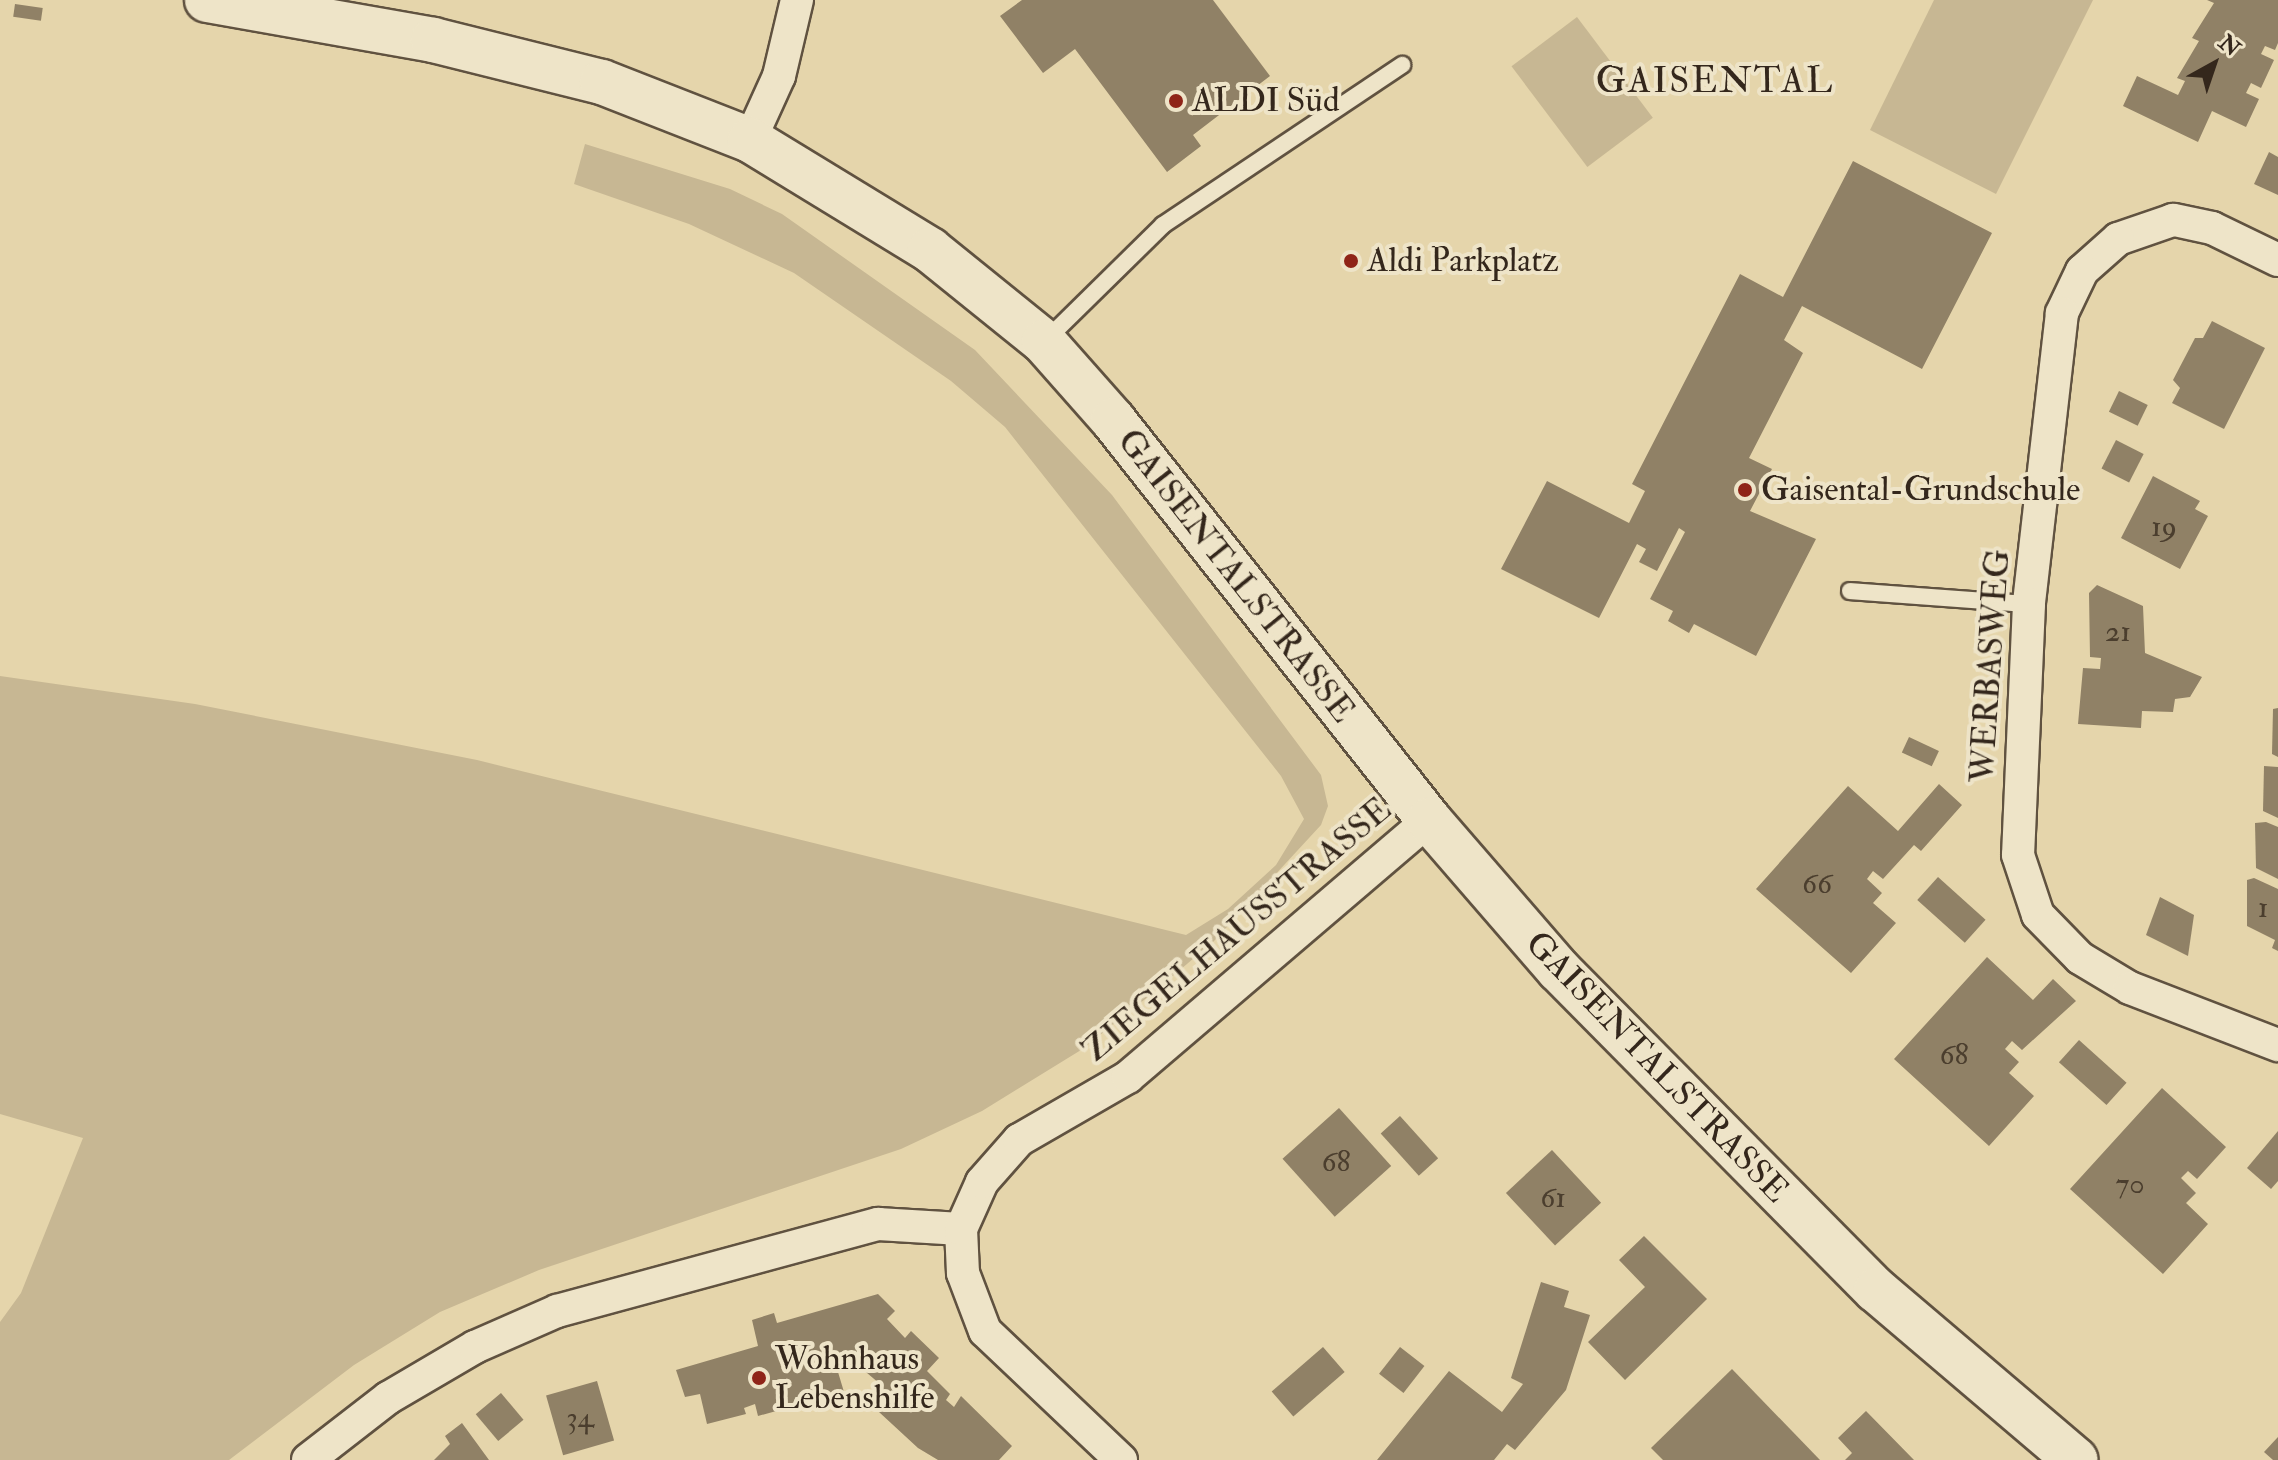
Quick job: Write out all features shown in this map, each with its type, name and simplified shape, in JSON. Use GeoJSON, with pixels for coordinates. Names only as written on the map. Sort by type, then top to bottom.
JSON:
{"type":"FeatureCollection","features":[{"type":"Feature","properties":{"kind":"main road","name":"GAISENTALSTRASSE"},"geometry":{"type":"LineString","coordinates":[[207,0],[433,40],[602,82],[750,140],[930,250],[1044,342],[1429,820],[1569,980],[1865,1280],[2076,1460]]}},
{"type":"Feature","properties":{"kind":"street"},"geometry":{"type":"LineString","coordinates":[[750,140],[779,76],[797,0]]}},
{"type":"Feature","properties":{"kind":"street","name":"WERBASWEG"},"geometry":{"type":"LineString","coordinates":[[2278,260],[2212,228],[2173,220],[2118,239],[2082,271],[2062,313],[2029,604],[2018,855],[2038,915],[2080,958],[2130,988],[2278,1045]]}},
{"type":"Feature","properties":{"kind":"street","name":"ZIEGELHAUSSTRASSE"},"geometry":{"type":"LineString","coordinates":[[1121,1460],[985,1331],[963,1273],[961,1229],[982,1182],[1019,1140],[1128,1077],[1429,820]]}},
{"type":"Feature","properties":{"kind":"street"},"geometry":{"type":"LineString","coordinates":[[308,1460],[401,1391],[475,1347],[557,1311],[878,1224],[961,1229]]}},
{"type":"Feature","properties":{"kind":"lane"},"geometry":{"type":"LineString","coordinates":[[1044,342],[1163,225],[1402,65]]}},
{"type":"Feature","properties":{"kind":"lane"},"geometry":{"type":"LineString","coordinates":[[1850,591],[2029,604]]}},
{"type":"Feature","properties":{"kind":"shaded area"},"geometry":{"type":"Polygon","coordinates":[[[1934,0],[2093,0],[1996,194],[1870,130],[1934,0]]]}},
{"type":"Feature","properties":{"kind":"shaded area"},"geometry":{"type":"Polygon","coordinates":[[[1577,17],[1653,118],[1587,167],[1512,66],[1577,17]]]}},
{"type":"Feature","properties":{"kind":"shaded area"},"geometry":{"type":"Polygon","coordinates":[[[585,144],[730,189],[782,214],[975,350],[1112,495],[1321,775],[1328,806],[1321,825],[1214,941],[1154,992],[1081,1050],[982,1111],[901,1149],[539,1270],[440,1312],[354,1365],[229,1460],[0,1460],[0,1322],[21,1293],[83,1138],[0,1114],[0,676],[195,704],[477,760],[1186,935],[1228,909],[1276,865],[1304,819],[1281,776],[1005,427],[951,381],[794,273],[689,224],[574,184],[585,144]]]}},
{"type":"Feature","properties":{"kind":"building","name":"ALDI Süd"},"geometry":{"type":"Polygon","coordinates":[[[1022,0],[1213,0],[1270,76],[1193,135],[1201,146],[1167,172],[1075,49],[1043,73],[1000,16],[1022,0]]]}},
{"type":"Feature","properties":{"kind":"building"},"geometry":{"type":"Polygon","coordinates":[[[2207,0],[2278,0],[2278,43],[2275,50],[2265,46],[2261,54],[2274,60],[2261,88],[2251,83],[2246,93],[2259,99],[2246,127],[2212,111],[2198,142],[2123,106],[2137,76],[2178,95],[2185,81],[2177,78],[2199,41],[2192,38],[2214,3],[2207,0]]]}},
{"type":"Feature","properties":{"kind":"building"},"geometry":{"type":"Polygon","coordinates":[[[15,4],[43,8],[41,21],[13,17],[15,4]]]}},
{"type":"Feature","properties":{"kind":"building"},"geometry":{"type":"Polygon","coordinates":[[[2269,152],[2278,157],[2278,195],[2254,184],[2269,152]]]}},
{"type":"Feature","properties":{"kind":"building"},"geometry":{"type":"Polygon","coordinates":[[[1853,161],[1992,233],[1922,369],[1802,306],[1784,340],[1803,353],[1749,458],[1772,469],[1750,511],[1816,539],[1756,656],[1694,624],[1689,633],[1668,621],[1673,611],[1650,599],[1685,532],[1679,528],[1657,571],[1639,562],[1646,549],[1637,544],[1599,618],[1501,569],[1547,481],[1629,523],[1645,491],[1632,484],[1740,274],[1783,297],[1853,161]]]}},
{"type":"Feature","properties":{"kind":"building"},"geometry":{"type":"Polygon","coordinates":[[[2212,321],[2265,348],[2224,429],[2172,403],[2180,388],[2173,380],[2195,338],[2203,338],[2212,321]]]}},
{"type":"Feature","properties":{"kind":"building"},"geometry":{"type":"Polygon","coordinates":[[[2119,391],[2148,405],[2138,426],[2109,412],[2119,391]]]}},
{"type":"Feature","properties":{"kind":"building"},"geometry":{"type":"Polygon","coordinates":[[[2116,440],[2144,454],[2129,483],[2101,469],[2116,440]]]}},
{"type":"Feature","properties":{"kind":"building"},"geometry":{"type":"Polygon","coordinates":[[[2153,476],[2200,501],[2195,509],[2208,516],[2180,569],[2121,538],[2153,476]]]}},
{"type":"Feature","properties":{"kind":"building"},"geometry":{"type":"Polygon","coordinates":[[[2097,585],[2143,606],[2145,653],[2202,677],[2190,697],[2175,699],[2173,712],[2142,711],[2141,728],[2078,724],[2083,668],[2100,669],[2101,658],[2090,657],[2089,593],[2097,585]]]}},
{"type":"Feature","properties":{"kind":"building"},"geometry":{"type":"Polygon","coordinates":[[[2278,708],[2278,757],[2272,754],[2273,709],[2278,708]]]}},
{"type":"Feature","properties":{"kind":"building"},"geometry":{"type":"Polygon","coordinates":[[[1909,737],[1939,751],[1932,766],[1902,752],[1909,737]]]}},
{"type":"Feature","properties":{"kind":"building"},"geometry":{"type":"Polygon","coordinates":[[[2264,766],[2278,767],[2278,818],[2263,811],[2264,766]]]}},
{"type":"Feature","properties":{"kind":"building"},"geometry":{"type":"Polygon","coordinates":[[[1939,784],[1962,805],[1921,851],[1914,845],[1883,879],[1873,871],[1867,879],[1882,893],[1873,903],[1896,923],[1851,973],[1756,889],[1848,786],[1898,831],[1939,784]]]}},
{"type":"Feature","properties":{"kind":"building"},"geometry":{"type":"Polygon","coordinates":[[[2266,822],[2278,827],[2278,879],[2256,868],[2255,823],[2266,822]]]}},
{"type":"Feature","properties":{"kind":"building"},"geometry":{"type":"Polygon","coordinates":[[[1938,877],[1986,920],[1965,943],[1917,900],[1938,877]]]}},
{"type":"Feature","properties":{"kind":"building"},"geometry":{"type":"Polygon","coordinates":[[[2254,878],[2278,889],[2278,951],[2272,948],[2275,940],[2247,926],[2247,880],[2254,878]]]}},
{"type":"Feature","properties":{"kind":"building"},"geometry":{"type":"Polygon","coordinates":[[[2160,897],[2194,915],[2188,956],[2146,935],[2160,897]]]}},
{"type":"Feature","properties":{"kind":"building"},"geometry":{"type":"Polygon","coordinates":[[[1987,957],[2033,1000],[2053,979],[2076,1001],[2022,1050],[2012,1041],[2005,1049],[2019,1062],[2009,1073],[2034,1096],[1989,1146],[1894,1059],[1987,957]]]}},
{"type":"Feature","properties":{"kind":"building"},"geometry":{"type":"Polygon","coordinates":[[[2079,1040],[2127,1083],[2106,1105],[2059,1062],[2079,1040]]]}},
{"type":"Feature","properties":{"kind":"building"},"geometry":{"type":"Polygon","coordinates":[[[2162,1088],[2226,1147],[2197,1179],[2188,1171],[2181,1178],[2196,1193],[2186,1203],[2208,1224],[2163,1274],[2070,1189],[2162,1088]]]}},
{"type":"Feature","properties":{"kind":"building"},"geometry":{"type":"Polygon","coordinates":[[[1339,1108],[1391,1166],[1335,1217],[1283,1159],[1339,1108]]]}},
{"type":"Feature","properties":{"kind":"building"},"geometry":{"type":"Polygon","coordinates":[[[1400,1116],[1438,1158],[1419,1176],[1381,1133],[1400,1116]]]}},
{"type":"Feature","properties":{"kind":"building"},"geometry":{"type":"Polygon","coordinates":[[[2278,1131],[2278,1181],[2271,1189],[2247,1168],[2278,1131]]]}},
{"type":"Feature","properties":{"kind":"building"},"geometry":{"type":"Polygon","coordinates":[[[1552,1150],[1601,1203],[1555,1246],[1506,1193],[1552,1150]]]}},
{"type":"Feature","properties":{"kind":"building"},"geometry":{"type":"Polygon","coordinates":[[[1644,1236],[1707,1299],[1625,1380],[1588,1342],[1645,1287],[1619,1260],[1644,1236]]]}},
{"type":"Feature","properties":{"kind":"building"},"geometry":{"type":"Polygon","coordinates":[[[1541,1282],[1569,1291],[1564,1307],[1590,1315],[1566,1390],[1515,1450],[1507,1444],[1494,1460],[1377,1460],[1449,1371],[1502,1412],[1523,1384],[1511,1378],[1541,1282]]]}},
{"type":"Feature","properties":{"kind":"building","name":"Wohnhaus Lebenshilfe"},"geometry":{"type":"Polygon","coordinates":[[[878,1294],[895,1311],[887,1319],[905,1338],[911,1331],[939,1358],[927,1371],[950,1394],[946,1400],[954,1407],[961,1396],[1012,1446],[999,1460],[938,1460],[918,1448],[866,1400],[880,1384],[860,1367],[838,1372],[844,1392],[758,1416],[755,1404],[744,1408],[746,1414],[707,1424],[700,1394],[685,1397],[676,1370],[758,1346],[752,1320],[774,1313],[777,1323],[878,1294]]]}},
{"type":"Feature","properties":{"kind":"building"},"geometry":{"type":"Polygon","coordinates":[[[1323,1347],[1345,1372],[1293,1417],[1272,1392],[1323,1347]]]}},
{"type":"Feature","properties":{"kind":"building"},"geometry":{"type":"Polygon","coordinates":[[[1400,1347],[1424,1366],[1403,1393],[1379,1374],[1400,1347]]]}},
{"type":"Feature","properties":{"kind":"building"},"geometry":{"type":"Polygon","coordinates":[[[1732,1369],[1820,1460],[1663,1460],[1651,1448],[1732,1369]]]}},
{"type":"Feature","properties":{"kind":"building"},"geometry":{"type":"Polygon","coordinates":[[[597,1381],[614,1441],[563,1455],[546,1396],[597,1381]]]}},
{"type":"Feature","properties":{"kind":"building"},"geometry":{"type":"Polygon","coordinates":[[[501,1393],[523,1420],[498,1441],[476,1414],[501,1393]]]}},
{"type":"Feature","properties":{"kind":"building"},"geometry":{"type":"Polygon","coordinates":[[[1866,1411],[1914,1460],[1845,1460],[1852,1453],[1838,1438],[1866,1411]]]}},
{"type":"Feature","properties":{"kind":"building"},"geometry":{"type":"Polygon","coordinates":[[[462,1423],[489,1460],[434,1460],[450,1444],[445,1436],[462,1423]]]}},
{"type":"Feature","properties":{"kind":"building"},"geometry":{"type":"Polygon","coordinates":[[[2278,1437],[2278,1460],[2273,1460],[2264,1452],[2278,1437]]]}},
{"type":"Feature","properties":{"kind":"place","name":"ALDI Süd"},"geometry":{"type":"Point","coordinates":[1176,101]}},
{"type":"Feature","properties":{"kind":"place","name":"Aldi Parkplatz"},"geometry":{"type":"Point","coordinates":[1351,261]}},
{"type":"Feature","properties":{"kind":"place","name":"Gaisental-Grundschule"},"geometry":{"type":"Point","coordinates":[1745,490]}},
{"type":"Feature","properties":{"kind":"place","name":"Wohnhaus Lebenshilfe"},"geometry":{"type":"Point","coordinates":[759,1378]}},
{"type":"Feature","properties":{"kind":"district","name":"GAISENTAL"},"geometry":{"type":"Point","coordinates":[1715,81]}}]}
